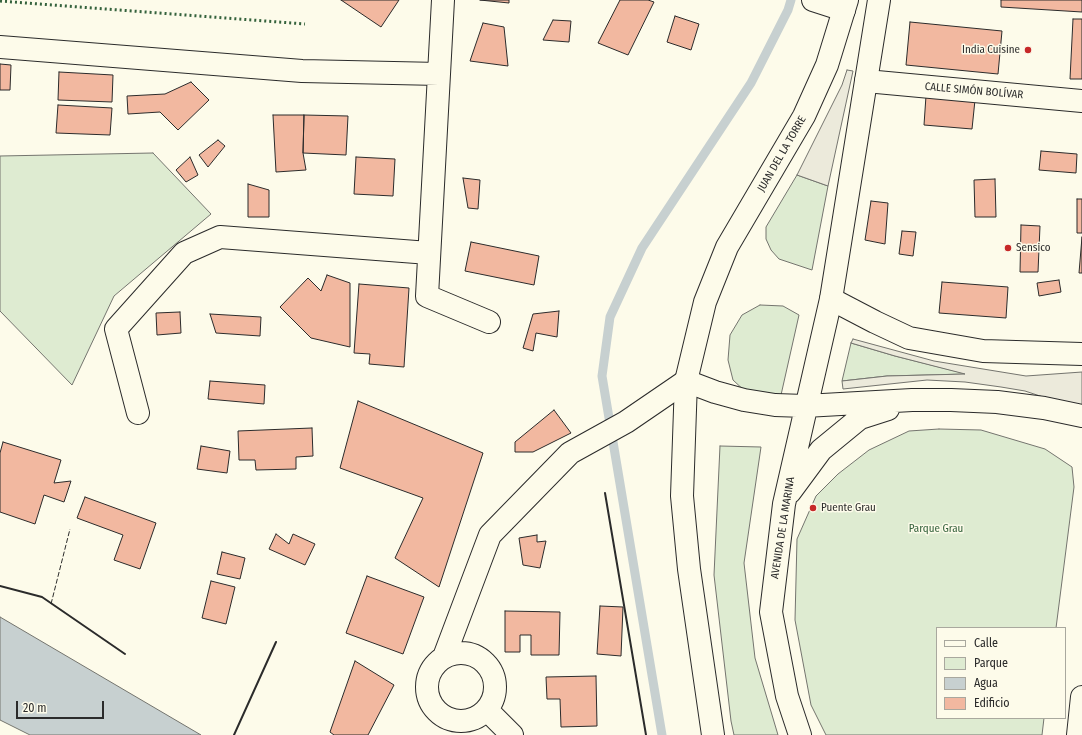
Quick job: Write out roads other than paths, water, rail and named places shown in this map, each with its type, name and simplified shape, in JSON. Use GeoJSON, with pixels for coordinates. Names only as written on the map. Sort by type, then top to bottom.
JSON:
{"type":"FeatureCollection","features":[{"type":"Feature","properties":{"kind":"street"},"geometry":{"type":"LineString","coordinates":[[443,0],[427,296],[489,322]]}},
{"type":"Feature","properties":{"kind":"street"},"geometry":{"type":"LineString","coordinates":[[879,0],[856,135],[831,298],[875,322],[909,338],[983,352],[1056,352],[1082,354]]}},
{"type":"Feature","properties":{"kind":"street"},"geometry":{"type":"LineString","coordinates":[[818,2],[846,5]]}},
{"type":"Feature","properties":{"kind":"street","name":"JUAN DEL LA TORRE"},"geometry":{"type":"LineString","coordinates":[[686,381],[705,302],[727,247],[804,116],[827,65],[846,5]]}},
{"type":"Feature","properties":{"kind":"street"},"geometry":{"type":"LineString","coordinates":[[0,47],[302,71],[439,74]]}},
{"type":"Feature","properties":{"kind":"street","name":"CALLE SIMÓN BOLÍVAR"},"geometry":{"type":"LineString","coordinates":[[866,81],[1082,101]]}},
{"type":"Feature","properties":{"kind":"street"},"geometry":{"type":"LineString","coordinates":[[138,413],[116,330],[184,253],[220,237],[429,253]]}},
{"type":"Feature","properties":{"kind":"street","name":"AVENIDA DE LA MARINA"},"geometry":{"type":"LineString","coordinates":[[800,735],[787,696],[771,612],[784,504],[831,298]]}},
{"type":"Feature","properties":{"kind":"street"},"geometry":{"type":"LineString","coordinates":[[686,381],[715,392],[744,400],[775,405],[806,406],[912,400],[951,400],[997,402],[1044,408],[1082,416]]}},
{"type":"Feature","properties":{"kind":"street"},"geometry":{"type":"LineString","coordinates":[[444,657],[490,535],[570,453],[626,422],[686,381]]}},
{"type":"Feature","properties":{"kind":"street"},"geometry":{"type":"LineString","coordinates":[[686,381],[682,496],[689,569],[713,735]]}},
{"type":"Feature","properties":{"kind":"street"},"geometry":{"type":"LineString","coordinates":[[784,504],[792,488],[821,450],[860,418],[912,400]]}},
{"type":"Feature","properties":{"kind":"street"},"geometry":{"type":"LineString","coordinates":[[454,653],[475,655],[484,661],[491,670],[495,680],[496,690],[493,701],[488,710],[478,718],[467,722],[455,722],[444,717],[435,710],[429,699],[427,687],[429,675],[435,665],[444,657],[454,653]]}},
{"type":"Feature","properties":{"kind":"street"},"geometry":{"type":"LineString","coordinates":[[1078,735],[1082,697]]}},
{"type":"Feature","properties":{"kind":"street"},"geometry":{"type":"LineString","coordinates":[[488,710],[512,735]]}},
{"type":"Feature","properties":{"kind":"water"},"geometry":{"type":"Polygon","coordinates":[[[0,617],[201,735],[30,735],[0,720],[0,617]]]}},
{"type":"Feature","properties":{"kind":"waterway"},"geometry":{"type":"LineString","coordinates":[[662,735],[602,376],[610,317],[642,248],[751,83],[788,10],[791,0]]}},
{"type":"Feature","properties":{"kind":"place","name":"India Cuisine"},"geometry":{"type":"Point","coordinates":[1028,50]}},
{"type":"Feature","properties":{"kind":"place","name":"Sensico"},"geometry":{"type":"Point","coordinates":[1008,248]}},
{"type":"Feature","properties":{"kind":"place","name":"Puente Grau"},"geometry":{"type":"Point","coordinates":[813,508]}},
{"type":"Feature","properties":{"kind":"park label","name":"Parque Grau"},"geometry":{"type":"Point","coordinates":[936,529]}}]}
